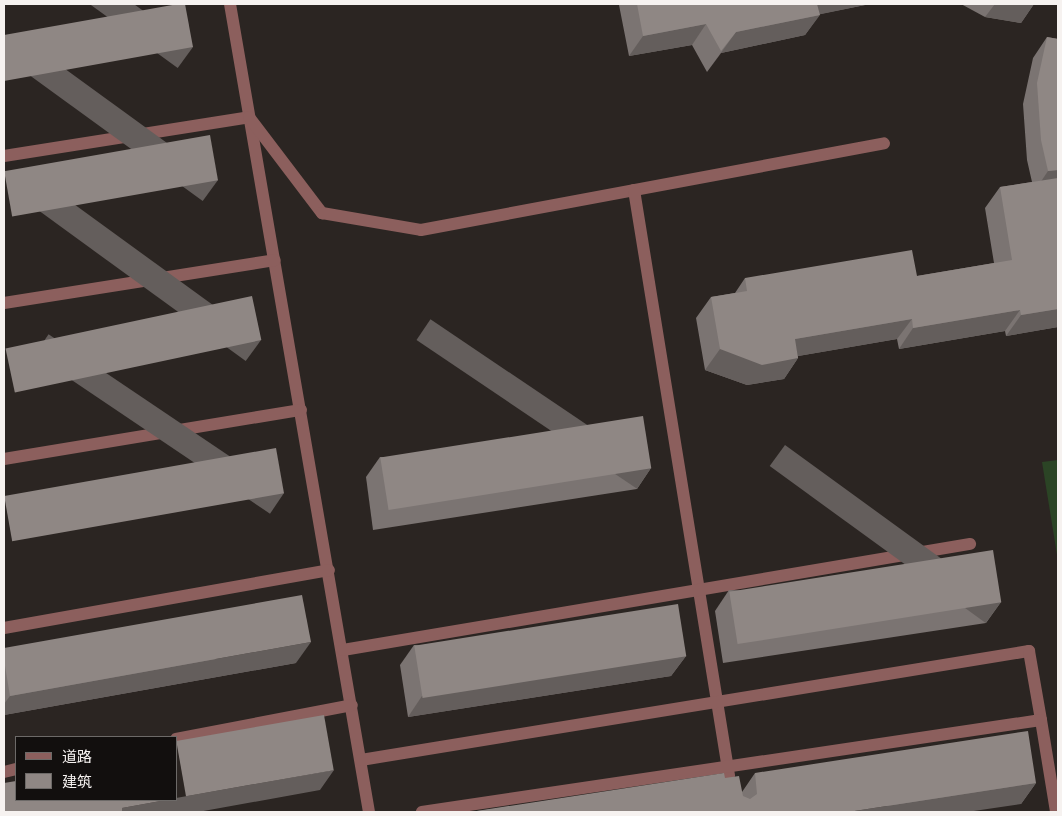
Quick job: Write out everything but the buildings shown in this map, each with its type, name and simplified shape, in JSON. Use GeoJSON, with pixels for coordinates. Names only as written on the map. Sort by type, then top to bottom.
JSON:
{"type":"FeatureCollection","features":[{"type":"Feature","properties":{"kind":"street"},"geometry":{"type":"LineString","coordinates":[[230,4],[343,650],[369,812]]}},
{"type":"Feature","properties":{"kind":"street"},"geometry":{"type":"LineString","coordinates":[[4,156],[249,117]]}},
{"type":"Feature","properties":{"kind":"street"},"geometry":{"type":"LineString","coordinates":[[249,117],[322,213],[422,230],[884,143]]}},
{"type":"Feature","properties":{"kind":"street"},"geometry":{"type":"LineString","coordinates":[[634,190],[731,786]]}},
{"type":"Feature","properties":{"kind":"street"},"geometry":{"type":"LineString","coordinates":[[4,303],[275,260]]}},
{"type":"Feature","properties":{"kind":"street"},"geometry":{"type":"LineString","coordinates":[[4,459],[301,410]]}},
{"type":"Feature","properties":{"kind":"street"},"geometry":{"type":"LineString","coordinates":[[343,650],[970,544]]}},
{"type":"Feature","properties":{"kind":"street"},"geometry":{"type":"LineString","coordinates":[[4,628],[329,570]]}},
{"type":"Feature","properties":{"kind":"street"},"geometry":{"type":"LineString","coordinates":[[361,760],[717,700],[1029,651],[1056,812]]}},
{"type":"Feature","properties":{"kind":"street"},"geometry":{"type":"LineString","coordinates":[[178,739],[352,705]]}},
{"type":"Feature","properties":{"kind":"street"},"geometry":{"type":"LineString","coordinates":[[422,812],[1041,720]]}},
{"type":"Feature","properties":{"kind":"green space"},"geometry":{"type":"Polygon","coordinates":[[[1058,460],[1058,561],[1042,462],[1058,460]]]}}]}
